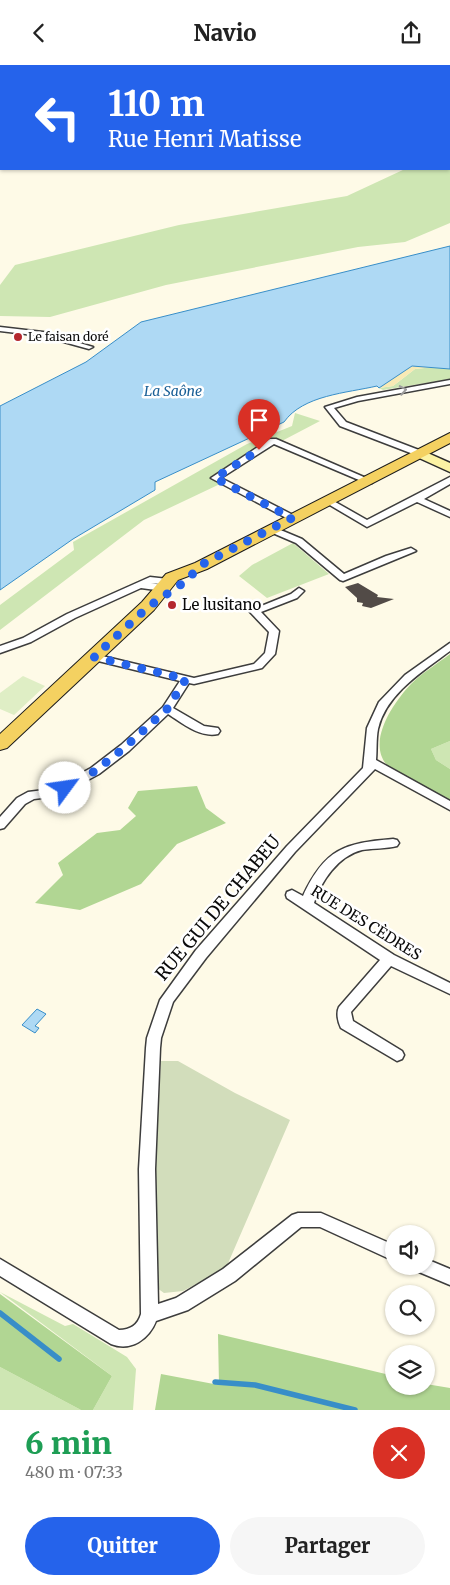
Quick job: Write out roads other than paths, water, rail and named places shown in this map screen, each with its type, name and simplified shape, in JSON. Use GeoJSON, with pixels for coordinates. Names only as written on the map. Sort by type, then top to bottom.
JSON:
{"type":"FeatureCollection","features":[{"type":"Feature","properties":{"kind":"main road"},"geometry":{"type":"LineString","coordinates":[[0,744],[169,586],[201,565],[369,481],[450,437]]}},
{"type":"Feature","properties":{"kind":"street"},"geometry":{"type":"LineString","coordinates":[[0,329],[43,334],[89,347]]}},
{"type":"Feature","properties":{"kind":"street"},"geometry":{"type":"LineString","coordinates":[[450,382],[357,399],[330,407],[343,424],[421,454],[450,468]]}},
{"type":"Feature","properties":{"kind":"street"},"geometry":{"type":"LineString","coordinates":[[292,518],[215,478],[273,441],[369,481]]}},
{"type":"Feature","properties":{"kind":"street"},"geometry":{"type":"LineString","coordinates":[[327,501],[368,524],[449,482]]}},
{"type":"Feature","properties":{"kind":"street"},"geometry":{"type":"LineString","coordinates":[[418,499],[450,514]]}},
{"type":"Feature","properties":{"kind":"street"},"geometry":{"type":"LineString","coordinates":[[271,529],[301,543],[343,578],[396,555],[411,551]]}},
{"type":"Feature","properties":{"kind":"street"},"geometry":{"type":"LineString","coordinates":[[0,650],[27,640],[71,616],[150,580],[169,586]]}},
{"type":"Feature","properties":{"kind":"street"},"geometry":{"type":"LineString","coordinates":[[94,657],[194,681],[258,666],[270,655],[274,631],[254,611],[294,596],[299,591]]}},
{"type":"Feature","properties":{"kind":"street"},"geometry":{"type":"LineString","coordinates":[[450,646],[409,677],[383,704],[373,728],[369,765],[398,777],[450,806]]}},
{"type":"Feature","properties":{"kind":"street"},"geometry":{"type":"LineString","coordinates":[[0,825],[21,801],[32,795],[54,793],[95,771],[167,709],[186,679]]}},
{"type":"Feature","properties":{"kind":"street"},"geometry":{"type":"LineString","coordinates":[[167,709],[201,729],[214,731]]}},
{"type":"Feature","properties":{"kind":"street","name":"RUE GUI DE CHABEU"},"geometry":{"type":"LineString","coordinates":[[150,1314],[147,1169],[153,1048],[154,1038],[167,1000],[201,954],[290,849],[369,765]]}},
{"type":"Feature","properties":{"kind":"street"},"geometry":{"type":"LineString","coordinates":[[307,905],[311,891],[321,876],[349,850],[360,846],[393,843]]}},
{"type":"Feature","properties":{"kind":"street","name":"RUE DES CÈDRES"},"geometry":{"type":"LineString","coordinates":[[292,895],[389,959],[450,989]]}},
{"type":"Feature","properties":{"kind":"street"},"geometry":{"type":"LineString","coordinates":[[389,959],[344,1011],[346,1024],[397,1055]]}},
{"type":"Feature","properties":{"kind":"street"},"geometry":{"type":"LineString","coordinates":[[0,1267],[118,1338],[132,1337],[145,1328],[150,1314],[163,1312],[182,1304],[229,1275],[298,1220],[320,1220],[385,1249]]}},
{"type":"Feature","properties":{"kind":"street"},"geometry":{"type":"LineString","coordinates":[[435,1270],[450,1277]]}},
{"type":"Feature","properties":{"kind":"water","name":"La Saône"},"geometry":{"type":"Polygon","coordinates":[[[450,246],[450,369],[412,366],[379,388],[377,386],[339,393],[302,406],[284,422],[155,482],[155,490],[73,539],[0,590],[0,406],[86,362],[141,322],[450,246]]]}},
{"type":"Feature","properties":{"kind":"water"},"geometry":{"type":"Polygon","coordinates":[[[37,1009],[46,1014],[35,1026],[39,1028],[35,1033],[22,1025],[37,1009]]]}},
{"type":"Feature","properties":{"kind":"waterway"},"geometry":{"type":"LineString","coordinates":[[0,1313],[59,1359]]}},
{"type":"Feature","properties":{"kind":"waterway"},"geometry":{"type":"LineString","coordinates":[[215,1382],[255,1385],[355,1410]]}},
{"type":"Feature","properties":{"kind":"place","name":"Le faisan doré"},"geometry":{"type":"Point","coordinates":[18,337]}},
{"type":"Feature","properties":{"kind":"place","name":"Le lusitano"},"geometry":{"type":"Point","coordinates":[172,605]}}]}
